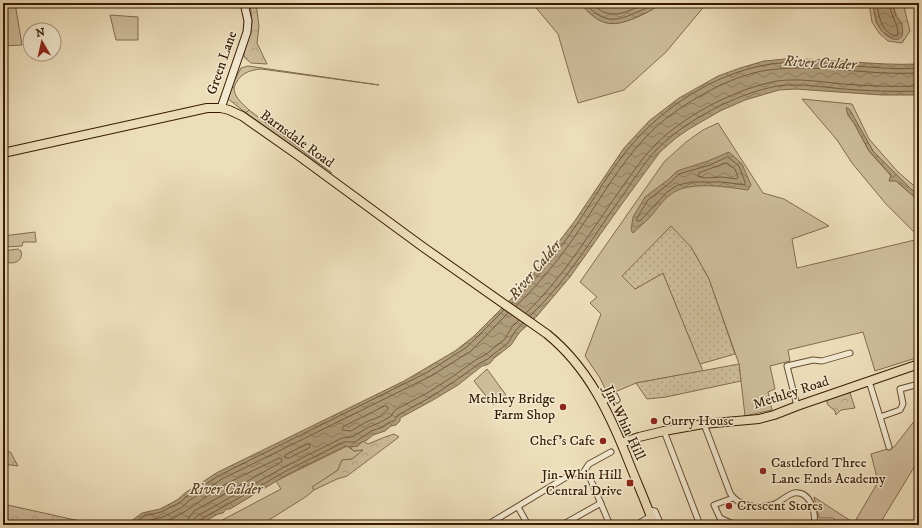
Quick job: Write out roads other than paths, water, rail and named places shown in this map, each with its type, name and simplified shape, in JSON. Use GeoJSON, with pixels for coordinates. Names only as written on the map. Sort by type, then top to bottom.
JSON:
{"type":"FeatureCollection","features":[{"type":"Feature","properties":{"kind":"main road","name":"Barnsdale Road"},"geometry":{"type":"LineString","coordinates":[[3,153],[199,110],[221,108],[236,113],[266,133],[536,327]]}},
{"type":"Feature","properties":{"kind":"main road","name":"Jin-Whin Hill"},"geometry":{"type":"LineString","coordinates":[[536,327],[562,347],[578,364],[602,402],[621,443],[654,525]]}},
{"type":"Feature","properties":{"kind":"main road","name":"Methley Road"},"geometry":{"type":"LineString","coordinates":[[621,443],[640,436],[704,424],[759,419],[919,364]]}},
{"type":"Feature","properties":{"kind":"street","name":"Green Lane"},"geometry":{"type":"LineString","coordinates":[[221,108],[247,32],[248,21],[244,3]]}},
{"type":"Feature","properties":{"kind":"street"},"geometry":{"type":"LineString","coordinates":[[796,406],[787,366],[813,360],[822,361],[850,353]]}},
{"type":"Feature","properties":{"kind":"street"},"geometry":{"type":"LineString","coordinates":[[869,381],[889,447]]}},
{"type":"Feature","properties":{"kind":"street"},"geometry":{"type":"LineString","coordinates":[[880,417],[900,410],[903,404],[900,389],[919,384]]}},
{"type":"Feature","properties":{"kind":"street"},"geometry":{"type":"LineString","coordinates":[[602,402],[615,396],[617,400]]}},
{"type":"Feature","properties":{"kind":"street"},"geometry":{"type":"LineString","coordinates":[[704,424],[733,498],[743,504],[761,507],[776,503],[792,494],[798,493],[808,499],[814,514],[814,525]]}},
{"type":"Feature","properties":{"kind":"street"},"geometry":{"type":"LineString","coordinates":[[664,431],[700,525]]}},
{"type":"Feature","properties":{"kind":"street"},"geometry":{"type":"LineString","coordinates":[[584,473],[589,464],[611,452]]}},
{"type":"Feature","properties":{"kind":"street"},"geometry":{"type":"LineString","coordinates":[[487,525],[573,473],[584,473],[590,478],[610,525]]}},
{"type":"Feature","properties":{"kind":"street"},"geometry":{"type":"LineString","coordinates":[[733,498],[714,505],[720,518],[736,525]]}},
{"type":"Feature","properties":{"kind":"street"},"geometry":{"type":"LineString","coordinates":[[562,525],[601,503]]}},
{"type":"Feature","properties":{"kind":"street"},"geometry":{"type":"LineString","coordinates":[[518,507],[528,525]]}},
{"type":"Feature","properties":{"kind":"street"},"geometry":{"type":"LineString","coordinates":[[636,525],[650,513],[655,511],[661,525]]}},
{"type":"Feature","properties":{"kind":"water"},"geometry":{"type":"Polygon","coordinates":[[[580,3],[661,3],[628,21],[612,24],[599,20],[580,3]]]}},
{"type":"Feature","properties":{"kind":"water"},"geometry":{"type":"Polygon","coordinates":[[[873,3],[893,3],[895,14],[902,24],[902,37],[895,40],[882,32],[875,15],[873,3]]]}},
{"type":"Feature","properties":{"kind":"water","name":"River Calder"},"geometry":{"type":"Polygon","coordinates":[[[785,59],[885,64],[919,64],[919,95],[882,95],[795,89],[779,90],[745,100],[720,111],[689,129],[660,152],[570,277],[537,316],[519,333],[511,345],[490,363],[482,366],[458,385],[400,418],[400,421],[396,425],[373,435],[360,443],[358,446],[346,446],[290,473],[230,509],[226,509],[223,513],[218,514],[199,525],[126,525],[142,513],[160,509],[177,500],[185,493],[218,472],[404,381],[455,351],[473,337],[512,298],[544,261],[574,222],[624,148],[649,121],[679,98],[718,76],[764,61],[785,59]]]}},
{"type":"Feature","properties":{"kind":"water"},"geometry":{"type":"Polygon","coordinates":[[[846,108],[850,110],[873,151],[912,190],[919,195],[919,201],[896,181],[889,181],[891,175],[869,151],[848,115],[846,108]]]}},
{"type":"Feature","properties":{"kind":"water"},"geometry":{"type":"Polygon","coordinates":[[[729,152],[742,164],[751,185],[748,190],[729,187],[697,186],[677,190],[665,199],[649,218],[633,233],[631,230],[633,217],[645,197],[677,171],[708,161],[729,152]]]}},
{"type":"Feature","properties":{"kind":"place","name":"Methley Bridge Farm Shop"},"geometry":{"type":"Point","coordinates":[563,407]}},
{"type":"Feature","properties":{"kind":"place","name":"Curry House"},"geometry":{"type":"Point","coordinates":[654,421]}},
{"type":"Feature","properties":{"kind":"place","name":"Chef's Cafe"},"geometry":{"type":"Point","coordinates":[603,441]}},
{"type":"Feature","properties":{"kind":"place","name":"Castleford Three Lane Ends Academy"},"geometry":{"type":"Point","coordinates":[763,471]}},
{"type":"Feature","properties":{"kind":"place","name":"Jin-Whin Hill Central Drive"},"geometry":{"type":"Point","coordinates":[630,483]}},
{"type":"Feature","properties":{"kind":"place","name":"Crescent Stores"},"geometry":{"type":"Point","coordinates":[729,506]}}]}
